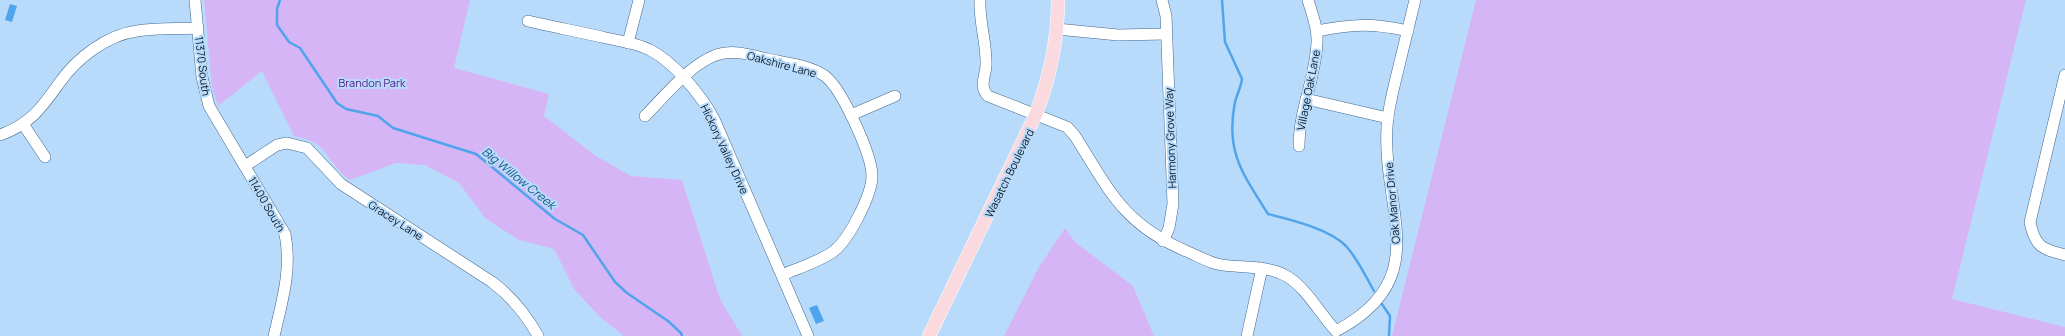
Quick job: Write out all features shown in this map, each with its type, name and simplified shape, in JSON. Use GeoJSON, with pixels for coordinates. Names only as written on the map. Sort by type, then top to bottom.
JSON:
{"type":"FeatureCollection","features":[{"type":"Feature","properties":{"kind":"main road","name":"Wasatch Boulevard"},"geometry":{"type":"LineString","coordinates":[[929,336],[1036,114],[1050,71],[1057,29],[1058,0]]}},
{"type":"Feature","properties":{"kind":"street","name":"11370 South"},"geometry":{"type":"LineString","coordinates":[[196,0],[202,78],[208,106],[245,166]]}},
{"type":"Feature","properties":{"kind":"street"},"geometry":{"type":"LineString","coordinates":[[628,43],[639,0]]}},
{"type":"Feature","properties":{"kind":"street","name":"Oak Manor Drive"},"geometry":{"type":"LineString","coordinates":[[980,0],[986,58],[982,83],[984,90],[991,98],[1062,124],[1071,131],[1123,210],[1146,231],[1163,241],[1215,263],[1237,267],[1262,268],[1279,272],[1293,280],[1336,333],[1356,320],[1374,303],[1390,283],[1395,267],[1396,233],[1387,147],[1388,118],[1415,0]]}},
{"type":"Feature","properties":{"kind":"street","name":"Harmony Grove Way"},"geometry":{"type":"LineString","coordinates":[[1162,0],[1166,16],[1172,204],[1169,228],[1163,241]]}},
{"type":"Feature","properties":{"kind":"street","name":"Village Oak Lane"},"geometry":{"type":"LineString","coordinates":[[1299,146],[1301,115],[1316,53],[1317,32],[1308,0]]}},
{"type":"Feature","properties":{"kind":"street","name":"Hickory Valley Drive"},"geometry":{"type":"LineString","coordinates":[[528,21],[650,49],[660,56],[683,79],[707,106],[714,119],[808,336]]}},
{"type":"Feature","properties":{"kind":"street"},"geometry":{"type":"LineString","coordinates":[[1317,32],[1363,24],[1408,31]]}},
{"type":"Feature","properties":{"kind":"street"},"geometry":{"type":"LineString","coordinates":[[0,135],[23,124],[37,113],[76,63],[95,48],[114,38],[136,31],[198,28]]}},
{"type":"Feature","properties":{"kind":"street"},"geometry":{"type":"LineString","coordinates":[[1057,29],[1118,35],[1166,34]]}},
{"type":"Feature","properties":{"kind":"street","name":"Oakshire Lane"},"geometry":{"type":"LineString","coordinates":[[645,116],[683,79],[706,60],[731,52],[745,53],[803,67],[825,76],[841,93],[870,165],[872,176],[866,200],[849,232],[834,250],[782,275]]}},
{"type":"Feature","properties":{"kind":"street"},"geometry":{"type":"LineString","coordinates":[[2065,75],[2061,117],[2030,222],[2033,238],[2046,250],[2065,255]]}},
{"type":"Feature","properties":{"kind":"street"},"geometry":{"type":"LineString","coordinates":[[850,115],[895,96]]}},
{"type":"Feature","properties":{"kind":"street"},"geometry":{"type":"LineString","coordinates":[[1306,99],[1388,118]]}},
{"type":"Feature","properties":{"kind":"street"},"geometry":{"type":"LineString","coordinates":[[23,124],[45,157]]}},
{"type":"Feature","properties":{"kind":"street","name":"Gracey Lane"},"geometry":{"type":"LineString","coordinates":[[245,166],[277,145],[287,143],[307,148],[341,184],[492,282],[505,292],[530,321],[538,336]]}},
{"type":"Feature","properties":{"kind":"street","name":"11400 South"},"geometry":{"type":"LineString","coordinates":[[245,166],[279,220],[285,234],[288,248],[287,277],[274,336]]}},
{"type":"Feature","properties":{"kind":"street"},"geometry":{"type":"LineString","coordinates":[[1247,336],[1262,268]]}},
{"type":"Feature","properties":{"kind":"green space","name":"Brandon Park"},"geometry":{"type":"Polygon","coordinates":[[[204,0],[470,0],[454,68],[549,94],[544,116],[596,156],[631,176],[682,180],[720,299],[742,336],[624,336],[600,317],[574,289],[554,249],[519,240],[485,218],[459,183],[425,165],[396,163],[350,180],[341,172],[316,143],[294,136],[262,71],[218,106],[212,87],[204,0]]]}},
{"type":"Feature","properties":{"kind":"green space"},"geometry":{"type":"Polygon","coordinates":[[[1476,0],[2026,0],[1952,299],[2065,327],[2065,336],[1392,336],[1476,0]]]}},
{"type":"Feature","properties":{"kind":"green space"},"geometry":{"type":"Polygon","coordinates":[[[1065,228],[1075,242],[1133,286],[1154,336],[1004,336],[1039,267],[1065,228]]]}},
{"type":"Feature","properties":{"kind":"water"},"geometry":{"type":"Polygon","coordinates":[[[10,4],[17,6],[12,22],[5,20],[10,4]]]}},
{"type":"Feature","properties":{"kind":"water"},"geometry":{"type":"Polygon","coordinates":[[[817,305],[824,321],[816,324],[809,308],[817,305]]]}},
{"type":"Feature","properties":{"kind":"waterway","name":"Big Willow Creek"},"geometry":{"type":"LineString","coordinates":[[280,0],[277,9],[277,25],[289,42],[300,48],[337,103],[346,109],[378,116],[393,128],[476,154],[555,219],[583,235],[615,282],[627,293],[668,321],[681,333],[682,336]]}},
{"type":"Feature","properties":{"kind":"waterway"},"geometry":{"type":"LineString","coordinates":[[1222,0],[1225,42],[1242,79],[1235,102],[1232,135],[1234,149],[1244,174],[1268,214],[1299,222],[1320,230],[1339,240],[1346,246],[1358,262],[1374,291]]}},
{"type":"Feature","properties":{"kind":"waterway"},"geometry":{"type":"LineString","coordinates":[[1382,304],[1390,316],[1389,336]]}}]}
